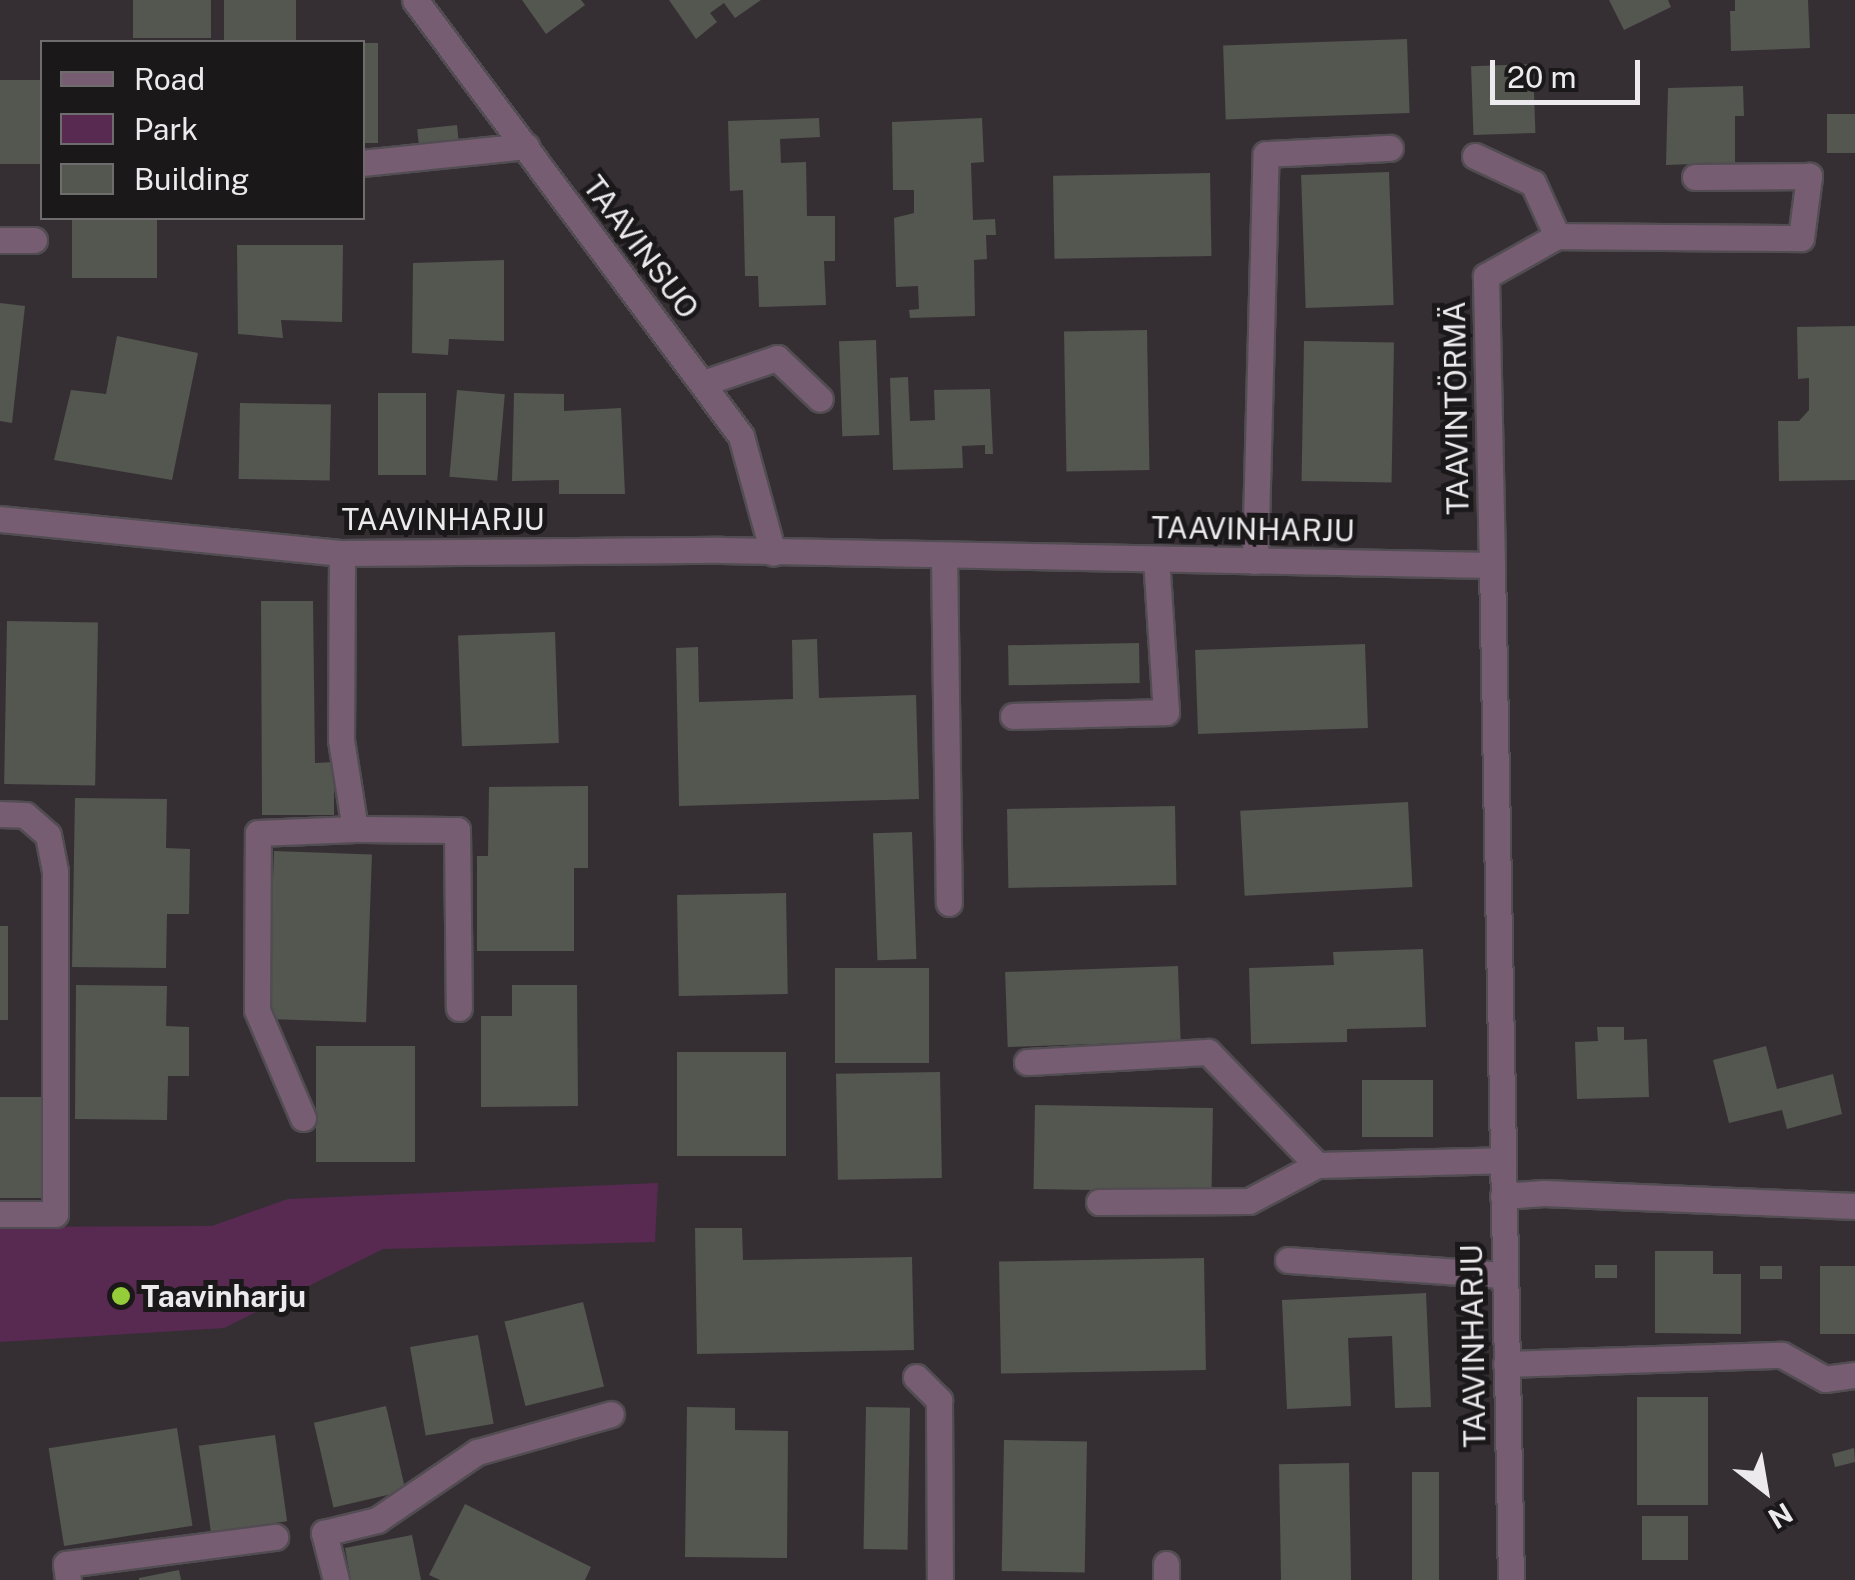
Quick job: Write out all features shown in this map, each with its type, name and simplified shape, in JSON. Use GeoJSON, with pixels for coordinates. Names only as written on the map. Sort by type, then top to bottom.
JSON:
{"type":"FeatureCollection","features":[{"type":"Feature","properties":{"kind":"street","name":"TAAVINSUO"},"geometry":{"type":"LineString","coordinates":[[415,0],[741,436],[772,553]]}},
{"type":"Feature","properties":{"kind":"street"},"geometry":{"type":"LineString","coordinates":[[365,162],[526,146]]}},
{"type":"Feature","properties":{"kind":"street"},"geometry":{"type":"LineString","coordinates":[[1255,562],[1266,154],[1390,148]]}},
{"type":"Feature","properties":{"kind":"street"},"geometry":{"type":"LineString","coordinates":[[1475,156],[1533,184],[1557,236]]}},
{"type":"Feature","properties":{"kind":"street","name":"TAAVINTÖRMÄ"},"geometry":{"type":"LineString","coordinates":[[1492,565],[1486,276],[1557,236],[1801,238],[1808,176],[1695,176]]}},
{"type":"Feature","properties":{"kind":"street"},"geometry":{"type":"LineString","coordinates":[[0,240],[34,240]]}},
{"type":"Feature","properties":{"kind":"street"},"geometry":{"type":"LineString","coordinates":[[702,384],[777,358],[820,399]]}},
{"type":"Feature","properties":{"kind":"street","name":"TAAVINHARJU"},"geometry":{"type":"LineString","coordinates":[[0,519],[342,553],[772,553],[1492,565],[1511,1580]]}},
{"type":"Feature","properties":{"kind":"street"},"geometry":{"type":"LineString","coordinates":[[342,553],[341,740],[355,829]]}},
{"type":"Feature","properties":{"kind":"street"},"geometry":{"type":"LineString","coordinates":[[944,556],[950,903]]}},
{"type":"Feature","properties":{"kind":"street"},"geometry":{"type":"LineString","coordinates":[[1013,716],[1166,712],[1156,560]]}},
{"type":"Feature","properties":{"kind":"street"},"geometry":{"type":"LineString","coordinates":[[0,814],[25,815],[48,835],[55,870],[55,1214],[0,1214]]}},
{"type":"Feature","properties":{"kind":"street"},"geometry":{"type":"LineString","coordinates":[[303,1118],[257,1010],[258,833],[457,830],[459,1008]]}},
{"type":"Feature","properties":{"kind":"street"},"geometry":{"type":"LineString","coordinates":[[1027,1062],[1208,1052],[1317,1165]]}},
{"type":"Feature","properties":{"kind":"street"},"geometry":{"type":"LineString","coordinates":[[1099,1202],[1249,1201],[1317,1165],[1502,1160]]}},
{"type":"Feature","properties":{"kind":"street"},"geometry":{"type":"LineString","coordinates":[[1502,1196],[1544,1194],[1855,1206]]}},
{"type":"Feature","properties":{"kind":"street"},"geometry":{"type":"LineString","coordinates":[[1288,1260],[1504,1275]]}},
{"type":"Feature","properties":{"kind":"street"},"geometry":{"type":"LineString","coordinates":[[1506,1364],[1782,1355],[1825,1379],[1855,1374]]}},
{"type":"Feature","properties":{"kind":"street"},"geometry":{"type":"LineString","coordinates":[[916,1377],[939,1400],[940,1580]]}},
{"type":"Feature","properties":{"kind":"street"},"geometry":{"type":"LineString","coordinates":[[336,1580],[324,1533],[378,1520],[477,1452],[611,1414]]}},
{"type":"Feature","properties":{"kind":"street"},"geometry":{"type":"LineString","coordinates":[[68,1580],[66,1564],[275,1537]]}},
{"type":"Feature","properties":{"kind":"green space"},"geometry":{"type":"Polygon","coordinates":[[[658,1183],[655,1242],[383,1249],[224,1328],[0,1342],[0,1227],[212,1226],[288,1199],[658,1183]]]}},
{"type":"Feature","properties":{"kind":"building"},"geometry":{"type":"Polygon","coordinates":[[[133,0],[211,0],[211,38],[133,38],[133,0]]]}},
{"type":"Feature","properties":{"kind":"building"},"geometry":{"type":"Polygon","coordinates":[[[224,0],[296,0],[296,40],[224,40],[224,0]]]}},
{"type":"Feature","properties":{"kind":"building"},"geometry":{"type":"Polygon","coordinates":[[[522,0],[581,0],[585,5],[546,34],[522,0]]]}},
{"type":"Feature","properties":{"kind":"building"},"geometry":{"type":"Polygon","coordinates":[[[669,0],[761,0],[735,18],[724,3],[710,13],[717,22],[696,39],[669,0]]]}},
{"type":"Feature","properties":{"kind":"building"},"geometry":{"type":"Polygon","coordinates":[[[1609,0],[1668,0],[1671,7],[1624,30],[1609,0]]]}},
{"type":"Feature","properties":{"kind":"building"},"geometry":{"type":"Polygon","coordinates":[[[1735,0],[1808,0],[1810,48],[1731,51],[1730,11],[1735,11],[1735,0]]]}},
{"type":"Feature","properties":{"kind":"building"},"geometry":{"type":"Polygon","coordinates":[[[1407,39],[1410,113],[1226,119],[1223,45],[1407,39]]]}},
{"type":"Feature","properties":{"kind":"building"},"geometry":{"type":"Polygon","coordinates":[[[365,43],[378,43],[378,143],[365,143],[365,43]]]}},
{"type":"Feature","properties":{"kind":"building"},"geometry":{"type":"Polygon","coordinates":[[[1533,64],[1535,133],[1473,135],[1471,66],[1533,64]]]}},
{"type":"Feature","properties":{"kind":"building"},"geometry":{"type":"Polygon","coordinates":[[[0,80],[40,80],[40,164],[0,164],[0,80]]]}},
{"type":"Feature","properties":{"kind":"building"},"geometry":{"type":"Polygon","coordinates":[[[1743,86],[1744,116],[1735,116],[1735,163],[1697,168],[1693,164],[1666,165],[1668,88],[1743,86]]]}},
{"type":"Feature","properties":{"kind":"building"},"geometry":{"type":"Polygon","coordinates":[[[1827,114],[1855,114],[1855,153],[1827,153],[1827,114]]]}},
{"type":"Feature","properties":{"kind":"building"},"geometry":{"type":"Polygon","coordinates":[[[819,118],[820,137],[780,139],[781,163],[806,162],[807,216],[835,216],[835,261],[824,261],[826,305],[759,307],[758,276],[745,276],[743,190],[730,191],[728,121],[819,118]]]}},
{"type":"Feature","properties":{"kind":"building"},"geometry":{"type":"Polygon","coordinates":[[[982,118],[984,162],[971,163],[973,220],[995,219],[996,235],[986,235],[987,259],[974,260],[975,316],[910,318],[909,310],[919,309],[918,286],[896,287],[894,218],[914,213],[914,190],[893,190],[892,122],[982,118]]]}},
{"type":"Feature","properties":{"kind":"building"},"geometry":{"type":"Polygon","coordinates":[[[457,125],[459,145],[419,149],[417,129],[457,125]]]}},
{"type":"Feature","properties":{"kind":"building"},"geometry":{"type":"Polygon","coordinates":[[[1389,172],[1394,305],[1306,308],[1301,175],[1389,172]]]}},
{"type":"Feature","properties":{"kind":"building"},"geometry":{"type":"Polygon","coordinates":[[[1210,173],[1211,256],[1054,259],[1053,176],[1210,173]]]}},
{"type":"Feature","properties":{"kind":"building"},"geometry":{"type":"Polygon","coordinates":[[[72,220],[157,220],[157,278],[72,278],[72,220]]]}},
{"type":"Feature","properties":{"kind":"building"},"geometry":{"type":"Polygon","coordinates":[[[237,245],[343,245],[342,322],[281,320],[283,338],[238,334],[237,245]]]}},
{"type":"Feature","properties":{"kind":"building"},"geometry":{"type":"Polygon","coordinates":[[[504,260],[504,341],[449,339],[448,355],[412,353],[413,263],[504,260]]]}},
{"type":"Feature","properties":{"kind":"building"},"geometry":{"type":"Polygon","coordinates":[[[0,303],[25,306],[12,423],[0,421],[0,303]]]}},
{"type":"Feature","properties":{"kind":"building"},"geometry":{"type":"Polygon","coordinates":[[[1855,326],[1855,480],[1779,481],[1778,421],[1799,421],[1809,410],[1809,378],[1798,379],[1797,327],[1855,326]]]}},
{"type":"Feature","properties":{"kind":"building"},"geometry":{"type":"Polygon","coordinates":[[[1147,330],[1149,470],[1066,471],[1064,331],[1147,330]]]}},
{"type":"Feature","properties":{"kind":"building"},"geometry":{"type":"Polygon","coordinates":[[[117,336],[198,353],[172,480],[54,460],[71,390],[106,394],[117,336]]]}},
{"type":"Feature","properties":{"kind":"building"},"geometry":{"type":"Polygon","coordinates":[[[876,340],[879,435],[842,436],[839,341],[876,340]]]}},
{"type":"Feature","properties":{"kind":"building"},"geometry":{"type":"Polygon","coordinates":[[[1304,341],[1394,343],[1392,483],[1302,481],[1304,341]]]}},
{"type":"Feature","properties":{"kind":"building"},"geometry":{"type":"Polygon","coordinates":[[[908,377],[910,421],[935,420],[934,390],[990,389],[993,454],[985,454],[985,445],[962,446],[963,468],[893,470],[890,378],[908,377]]]}},
{"type":"Feature","properties":{"kind":"building"},"geometry":{"type":"Polygon","coordinates":[[[457,390],[505,394],[497,481],[449,477],[457,390]]]}},
{"type":"Feature","properties":{"kind":"building"},"geometry":{"type":"Polygon","coordinates":[[[378,393],[426,393],[426,475],[378,475],[378,393]]]}},
{"type":"Feature","properties":{"kind":"building"},"geometry":{"type":"Polygon","coordinates":[[[514,393],[564,394],[564,411],[621,408],[625,494],[559,494],[559,480],[512,481],[514,393]]]}},
{"type":"Feature","properties":{"kind":"building"},"geometry":{"type":"Polygon","coordinates":[[[240,403],[331,405],[330,481],[239,479],[240,403]]]}},
{"type":"Feature","properties":{"kind":"building"},"geometry":{"type":"Polygon","coordinates":[[[261,601],[313,601],[315,763],[334,762],[334,815],[262,815],[261,601]]]}},
{"type":"Feature","properties":{"kind":"building"},"geometry":{"type":"Polygon","coordinates":[[[7,621],[98,623],[95,786],[4,784],[7,621]]]}},
{"type":"Feature","properties":{"kind":"building"},"geometry":{"type":"Polygon","coordinates":[[[555,632],[559,743],[462,746],[458,635],[555,632]]]}},
{"type":"Feature","properties":{"kind":"building"},"geometry":{"type":"Polygon","coordinates":[[[817,639],[819,698],[916,695],[919,799],[679,806],[676,648],[698,647],[699,702],[793,699],[792,640],[817,639]]]}},
{"type":"Feature","properties":{"kind":"building"},"geometry":{"type":"Polygon","coordinates":[[[1139,643],[1140,683],[1009,685],[1008,645],[1139,643]]]}},
{"type":"Feature","properties":{"kind":"building"},"geometry":{"type":"Polygon","coordinates":[[[1365,644],[1368,728],[1198,734],[1195,650],[1365,644]]]}},
{"type":"Feature","properties":{"kind":"building"},"geometry":{"type":"Polygon","coordinates":[[[588,786],[588,868],[574,868],[574,951],[477,951],[477,856],[488,856],[489,787],[588,786]]]}},
{"type":"Feature","properties":{"kind":"building"},"geometry":{"type":"Polygon","coordinates":[[[75,798],[167,799],[166,848],[190,849],[189,914],[167,914],[166,968],[72,967],[75,798]]]}},
{"type":"Feature","properties":{"kind":"building"},"geometry":{"type":"Polygon","coordinates":[[[1408,802],[1412,887],[1245,896],[1240,811],[1408,802]]]}},
{"type":"Feature","properties":{"kind":"building"},"geometry":{"type":"Polygon","coordinates":[[[1175,806],[1176,885],[1008,888],[1007,809],[1175,806]]]}},
{"type":"Feature","properties":{"kind":"building"},"geometry":{"type":"Polygon","coordinates":[[[912,832],[916,959],[877,960],[873,833],[912,832]]]}},
{"type":"Feature","properties":{"kind":"building"},"geometry":{"type":"Polygon","coordinates":[[[274,851],[372,854],[366,1022],[268,1019],[274,851]]]}},
{"type":"Feature","properties":{"kind":"building"},"geometry":{"type":"Polygon","coordinates":[[[786,893],[788,994],[679,996],[677,895],[786,893]]]}},
{"type":"Feature","properties":{"kind":"building"},"geometry":{"type":"Polygon","coordinates":[[[0,926],[8,926],[8,1020],[0,1020],[0,926]]]}},
{"type":"Feature","properties":{"kind":"building"},"geometry":{"type":"Polygon","coordinates":[[[1423,949],[1426,1027],[1347,1029],[1347,1042],[1251,1044],[1249,968],[1334,965],[1333,952],[1423,949]]]}},
{"type":"Feature","properties":{"kind":"building"},"geometry":{"type":"Polygon","coordinates":[[[1178,966],[1181,1041],[1008,1047],[1005,972],[1178,966]]]}},
{"type":"Feature","properties":{"kind":"building"},"geometry":{"type":"Polygon","coordinates":[[[835,968],[929,968],[929,1063],[835,1063],[835,968]]]}},
{"type":"Feature","properties":{"kind":"building"},"geometry":{"type":"Polygon","coordinates":[[[76,985],[167,986],[166,1026],[189,1027],[189,1076],[168,1076],[167,1120],[75,1119],[76,985]]]}},
{"type":"Feature","properties":{"kind":"building"},"geometry":{"type":"Polygon","coordinates":[[[512,985],[577,985],[578,1106],[481,1107],[481,1016],[512,1016],[512,985]]]}},
{"type":"Feature","properties":{"kind":"building"},"geometry":{"type":"Polygon","coordinates":[[[1597,1027],[1624,1027],[1624,1040],[1647,1039],[1649,1097],[1577,1099],[1575,1042],[1598,1041],[1597,1027]]]}},
{"type":"Feature","properties":{"kind":"building"},"geometry":{"type":"Polygon","coordinates":[[[316,1046],[415,1046],[415,1162],[316,1162],[316,1046]]]}},
{"type":"Feature","properties":{"kind":"building"},"geometry":{"type":"Polygon","coordinates":[[[1766,1046],[1777,1089],[1833,1074],[1842,1114],[1787,1129],[1782,1110],[1729,1123],[1713,1060],[1766,1046]]]}},
{"type":"Feature","properties":{"kind":"building"},"geometry":{"type":"Polygon","coordinates":[[[677,1052],[786,1052],[786,1156],[677,1156],[677,1052]]]}},
{"type":"Feature","properties":{"kind":"building"},"geometry":{"type":"Polygon","coordinates":[[[940,1072],[942,1178],[838,1180],[836,1074],[940,1072]]]}},
{"type":"Feature","properties":{"kind":"building"},"geometry":{"type":"Polygon","coordinates":[[[1362,1080],[1433,1080],[1433,1137],[1362,1137],[1362,1080]]]}},
{"type":"Feature","properties":{"kind":"building"},"geometry":{"type":"Polygon","coordinates":[[[0,1097],[41,1097],[41,1198],[0,1198],[0,1097]]]}},
{"type":"Feature","properties":{"kind":"building"},"geometry":{"type":"Polygon","coordinates":[[[1035,1105],[1213,1108],[1212,1192],[1034,1189],[1035,1105]]]}},
{"type":"Feature","properties":{"kind":"building"},"geometry":{"type":"Polygon","coordinates":[[[695,1228],[742,1228],[743,1260],[912,1257],[914,1350],[697,1354],[695,1228]]]}},
{"type":"Feature","properties":{"kind":"building"},"geometry":{"type":"Polygon","coordinates":[[[1655,1251],[1713,1251],[1713,1274],[1741,1274],[1741,1334],[1655,1333],[1655,1251]]]}},
{"type":"Feature","properties":{"kind":"building"},"geometry":{"type":"Polygon","coordinates":[[[1204,1258],[1206,1370],[1001,1374],[999,1262],[1204,1258]]]}},
{"type":"Feature","properties":{"kind":"building"},"geometry":{"type":"Polygon","coordinates":[[[1595,1265],[1617,1265],[1617,1278],[1595,1278],[1595,1265]]]}},
{"type":"Feature","properties":{"kind":"building"},"geometry":{"type":"Polygon","coordinates":[[[1760,1266],[1782,1266],[1782,1279],[1760,1279],[1760,1266]]]}},
{"type":"Feature","properties":{"kind":"building"},"geometry":{"type":"Polygon","coordinates":[[[1820,1266],[1855,1266],[1855,1334],[1820,1334],[1820,1266]]]}},
{"type":"Feature","properties":{"kind":"building"},"geometry":{"type":"Polygon","coordinates":[[[1426,1293],[1431,1407],[1395,1408],[1392,1336],[1348,1338],[1351,1406],[1287,1409],[1282,1300],[1426,1293]]]}},
{"type":"Feature","properties":{"kind":"building"},"geometry":{"type":"Polygon","coordinates":[[[583,1302],[604,1386],[525,1406],[504,1322],[583,1302]]]}},
{"type":"Feature","properties":{"kind":"building"},"geometry":{"type":"Polygon","coordinates":[[[478,1335],[494,1424],[426,1436],[410,1347],[478,1335]]]}},
{"type":"Feature","properties":{"kind":"building"},"geometry":{"type":"Polygon","coordinates":[[[1637,1397],[1708,1397],[1708,1505],[1637,1505],[1637,1397]]]}},
{"type":"Feature","properties":{"kind":"building"},"geometry":{"type":"Polygon","coordinates":[[[386,1406],[406,1491],[333,1507],[314,1423],[386,1406]]]}},
{"type":"Feature","properties":{"kind":"building"},"geometry":{"type":"Polygon","coordinates":[[[687,1407],[735,1408],[735,1430],[788,1431],[787,1558],[685,1557],[687,1407]]]}},
{"type":"Feature","properties":{"kind":"building"},"geometry":{"type":"Polygon","coordinates":[[[866,1407],[910,1408],[908,1550],[864,1549],[866,1407]]]}},
{"type":"Feature","properties":{"kind":"building"},"geometry":{"type":"Polygon","coordinates":[[[177,1428],[192,1526],[64,1546],[49,1448],[177,1428]]]}},
{"type":"Feature","properties":{"kind":"building"},"geometry":{"type":"Polygon","coordinates":[[[275,1435],[287,1521],[211,1532],[199,1446],[275,1435]]]}},
{"type":"Feature","properties":{"kind":"building"},"geometry":{"type":"Polygon","coordinates":[[[1004,1440],[1087,1441],[1085,1572],[1002,1571],[1004,1440]]]}},
{"type":"Feature","properties":{"kind":"building"},"geometry":{"type":"Polygon","coordinates":[[[1854,1448],[1855,1462],[1835,1467],[1832,1454],[1854,1448]]]}},
{"type":"Feature","properties":{"kind":"building"},"geometry":{"type":"Polygon","coordinates":[[[1349,1463],[1351,1580],[1281,1580],[1279,1464],[1349,1463]]]}},
{"type":"Feature","properties":{"kind":"building"},"geometry":{"type":"Polygon","coordinates":[[[1412,1472],[1439,1472],[1439,1580],[1412,1580],[1412,1472]]]}},
{"type":"Feature","properties":{"kind":"building"},"geometry":{"type":"Polygon","coordinates":[[[465,1504],[591,1567],[585,1580],[440,1580],[429,1575],[465,1504]]]}},
{"type":"Feature","properties":{"kind":"building"},"geometry":{"type":"Polygon","coordinates":[[[1642,1516],[1688,1516],[1688,1560],[1642,1560],[1642,1516]]]}},
{"type":"Feature","properties":{"kind":"building"},"geometry":{"type":"Polygon","coordinates":[[[412,1535],[421,1580],[351,1580],[345,1548],[412,1535]]]}},
{"type":"Feature","properties":{"kind":"building"},"geometry":{"type":"Polygon","coordinates":[[[179,1570],[181,1580],[139,1580],[139,1578],[179,1570]]]}},
{"type":"Feature","properties":{"kind":"place","name":"Taavinharju"},"geometry":{"type":"Point","coordinates":[121,1296]}}]}
